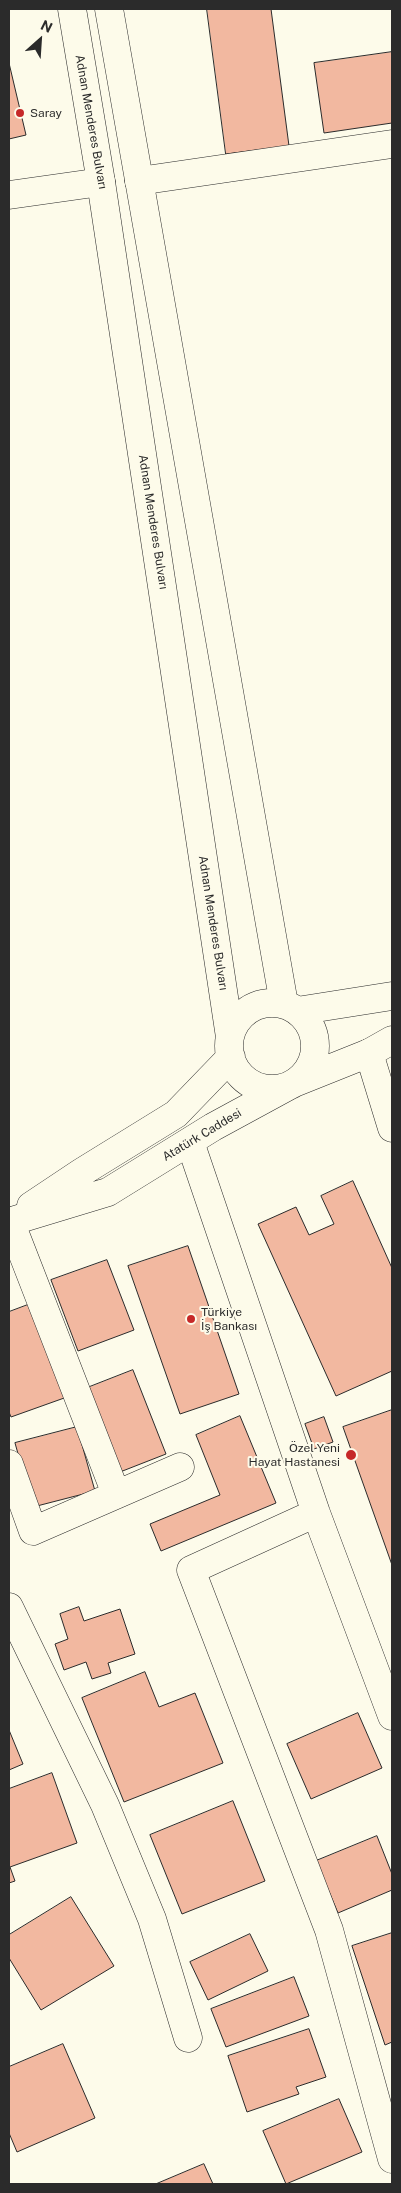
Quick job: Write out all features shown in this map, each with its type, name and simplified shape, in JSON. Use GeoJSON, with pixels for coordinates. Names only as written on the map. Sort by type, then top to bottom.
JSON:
{"type":"FeatureCollection","features":[{"type":"Feature","properties":{"kind":"street","name":"Adnan Menderes Bulvarı"},"geometry":{"type":"LineString","coordinates":[[72,9],[102,182],[230,1047]]}},
{"type":"Feature","properties":{"kind":"street"},"geometry":{"type":"LineString","coordinates":[[109,9],[291,1008]]}},
{"type":"Feature","properties":{"kind":"street"},"geometry":{"type":"LineString","coordinates":[[139,181],[392,144]]}},
{"type":"Feature","properties":{"kind":"street"},"geometry":{"type":"LineString","coordinates":[[9,196],[102,182]]}},
{"type":"Feature","properties":{"kind":"street"},"geometry":{"type":"LineString","coordinates":[[291,1008],[392,996]]}},
{"type":"Feature","properties":{"kind":"street"},"geometry":{"type":"LineString","coordinates":[[271,1002],[291,1008],[308,1021],[314,1034],[315,1048],[308,1068],[294,1083],[281,1088],[266,1088],[253,1084],[241,1076],[233,1064],[230,1047],[235,1023],[250,1009],[271,1002]]}},
{"type":"Feature","properties":{"kind":"street"},"geometry":{"type":"LineString","coordinates":[[116,1494],[10,1221],[82,1172],[176,1114],[230,1047]]}},
{"type":"Feature","properties":{"kind":"street"},"geometry":{"type":"LineString","coordinates":[[381,1047],[392,1128]]}},
{"type":"Feature","properties":{"kind":"street","name":"Atatürk Caddesi"},"geometry":{"type":"LineString","coordinates":[[10,1221],[108,1192],[213,1127],[294,1083],[381,1047]]}},
{"type":"Feature","properties":{"kind":"street"},"geometry":{"type":"LineString","coordinates":[[190,1142],[316,1513],[392,1716]]}},
{"type":"Feature","properties":{"kind":"street"},"geometry":{"type":"LineString","coordinates":[[9,1464],[33,1531],[180,1467]]}},
{"type":"Feature","properties":{"kind":"street"},"geometry":{"type":"LineString","coordinates":[[316,1513],[191,1570],[329,1930],[392,2159]]}},
{"type":"Feature","properties":{"kind":"street"},"geometry":{"type":"LineString","coordinates":[[9,1606],[112,1822],[152,1919],[188,2038]]}},
{"type":"Feature","properties":{"kind":"building"},"geometry":{"type":"Polygon","coordinates":[[[207,9],[271,9],[289,146],[226,154],[207,9]]]}},
{"type":"Feature","properties":{"kind":"building"},"geometry":{"type":"Polygon","coordinates":[[[392,52],[392,123],[324,133],[314,63],[392,52]]]}},
{"type":"Feature","properties":{"kind":"building"},"geometry":{"type":"Polygon","coordinates":[[[9,63],[26,135],[9,139],[9,63]]]}},
{"type":"Feature","properties":{"kind":"building"},"geometry":{"type":"Polygon","coordinates":[[[353,1181],[392,1268],[392,1371],[336,1396],[258,1224],[296,1207],[309,1235],[334,1224],[321,1196],[353,1181]]]}},
{"type":"Feature","properties":{"kind":"building"},"geometry":{"type":"Polygon","coordinates":[[[188,1246],[239,1394],[180,1414],[128,1266],[188,1246]]]}},
{"type":"Feature","properties":{"kind":"building"},"geometry":{"type":"Polygon","coordinates":[[[107,1260],[134,1330],[78,1351],[51,1280],[107,1260]]]}},
{"type":"Feature","properties":{"kind":"building"},"geometry":{"type":"Polygon","coordinates":[[[33,1303],[67,1397],[11,1417],[9,1412],[9,1312],[33,1303]]]}},
{"type":"Feature","properties":{"kind":"building"},"geometry":{"type":"Polygon","coordinates":[[[133,1370],[166,1454],[120,1472],[87,1388],[133,1370]]]}},
{"type":"Feature","properties":{"kind":"building"},"geometry":{"type":"Polygon","coordinates":[[[392,1410],[392,1565],[343,1427],[392,1410]]]}},
{"type":"Feature","properties":{"kind":"building"},"geometry":{"type":"Polygon","coordinates":[[[240,1416],[276,1503],[161,1551],[150,1524],[220,1495],[196,1435],[240,1416]]]}},
{"type":"Feature","properties":{"kind":"building"},"geometry":{"type":"Polygon","coordinates":[[[324,1417],[333,1442],[314,1449],[305,1424],[324,1417]]]}},
{"type":"Feature","properties":{"kind":"building"},"geometry":{"type":"Polygon","coordinates":[[[77,1427],[95,1491],[33,1507],[15,1443],[77,1427]]]}},
{"type":"Feature","properties":{"kind":"building"},"geometry":{"type":"Polygon","coordinates":[[[79,1607],[84,1621],[120,1609],[135,1654],[108,1663],[111,1673],[92,1679],[86,1662],[64,1670],[55,1644],[68,1639],[60,1614],[79,1607]]]}},
{"type":"Feature","properties":{"kind":"building"},"geometry":{"type":"Polygon","coordinates":[[[145,1672],[159,1707],[195,1693],[223,1763],[124,1802],[82,1698],[145,1672]]]}},
{"type":"Feature","properties":{"kind":"building"},"geometry":{"type":"Polygon","coordinates":[[[358,1713],[382,1768],[311,1799],[287,1744],[358,1713]]]}},
{"type":"Feature","properties":{"kind":"building"},"geometry":{"type":"Polygon","coordinates":[[[9,1730],[23,1764],[9,1770],[9,1730]]]}},
{"type":"Feature","properties":{"kind":"building"},"geometry":{"type":"Polygon","coordinates":[[[52,1773],[77,1843],[10,1867],[15,1881],[9,1883],[9,1789],[52,1773]]]}},
{"type":"Feature","properties":{"kind":"building"},"geometry":{"type":"Polygon","coordinates":[[[233,1801],[265,1881],[182,1914],[150,1835],[233,1801]]]}},
{"type":"Feature","properties":{"kind":"building"},"geometry":{"type":"Polygon","coordinates":[[[377,1836],[392,1874],[392,1890],[338,1913],[316,1861],[377,1836]]]}},
{"type":"Feature","properties":{"kind":"building"},"geometry":{"type":"Polygon","coordinates":[[[71,1897],[114,1966],[41,2010],[9,1958],[9,1935],[71,1897]]]}},
{"type":"Feature","properties":{"kind":"building"},"geometry":{"type":"Polygon","coordinates":[[[392,1933],[392,2042],[385,2045],[352,1946],[392,1933]]]}},
{"type":"Feature","properties":{"kind":"building"},"geometry":{"type":"Polygon","coordinates":[[[250,1934],[268,1971],[208,2000],[190,1962],[250,1934]]]}},
{"type":"Feature","properties":{"kind":"building"},"geometry":{"type":"Polygon","coordinates":[[[294,1977],[309,2016],[226,2047],[211,2009],[294,1977]]]}},
{"type":"Feature","properties":{"kind":"building"},"geometry":{"type":"Polygon","coordinates":[[[309,2029],[326,2077],[296,2087],[299,2094],[247,2112],[228,2056],[309,2029]]]}},
{"type":"Feature","properties":{"kind":"building"},"geometry":{"type":"Polygon","coordinates":[[[63,2044],[95,2118],[17,2152],[9,2133],[9,2067],[63,2044]]]}},
{"type":"Feature","properties":{"kind":"building"},"geometry":{"type":"Polygon","coordinates":[[[339,2099],[362,2152],[286,2184],[263,2131],[339,2099]]]}},
{"type":"Feature","properties":{"kind":"building"},"geometry":{"type":"Polygon","coordinates":[[[204,2164],[213,2184],[156,2184],[204,2164]]]}},
{"type":"Feature","properties":{"kind":"place","name":"Saray"},"geometry":{"type":"Point","coordinates":[20,113]}},
{"type":"Feature","properties":{"kind":"place","name":"Türkiye İş Bankası"},"geometry":{"type":"Point","coordinates":[191,1319]}},
{"type":"Feature","properties":{"kind":"place","name":"Özel Yeni Hayat Hastanesi"},"geometry":{"type":"Point","coordinates":[351,1455]}}]}
